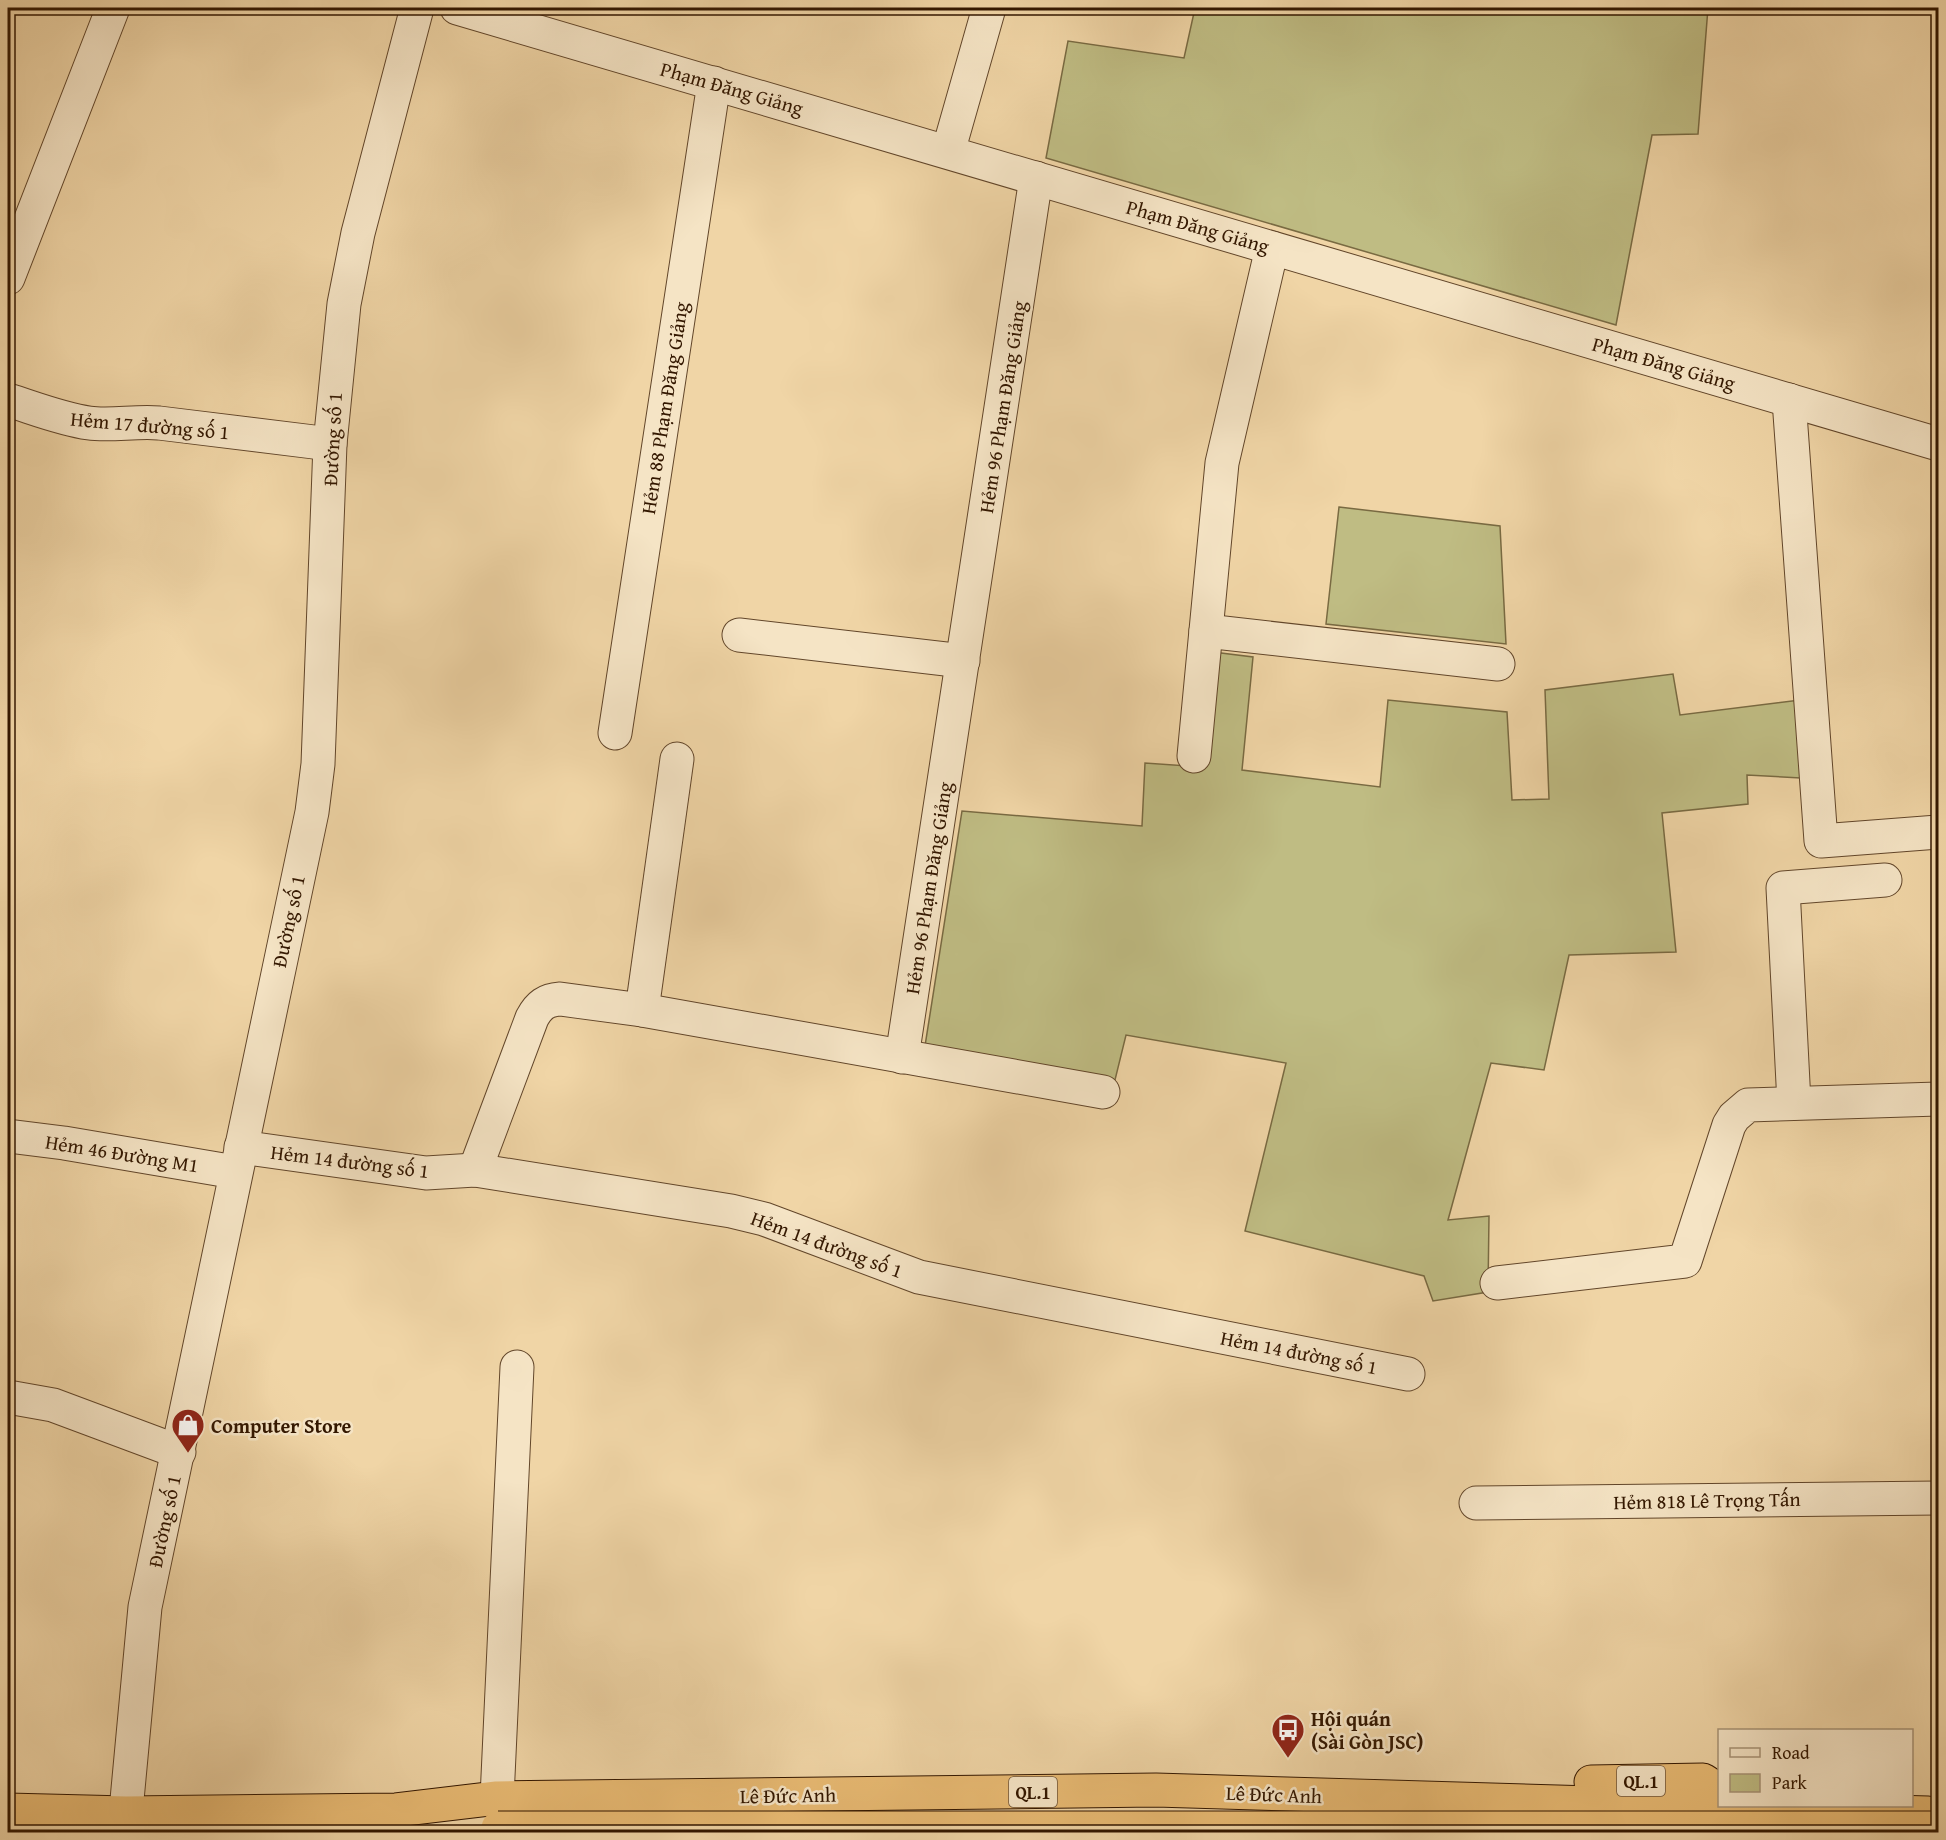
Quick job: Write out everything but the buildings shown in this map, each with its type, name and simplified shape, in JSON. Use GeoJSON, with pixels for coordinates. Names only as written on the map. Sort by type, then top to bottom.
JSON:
{"type":"FeatureCollection","features":[{"type":"Feature","properties":{"kind":"highway","name":"Lê Đức Anh"},"geometry":{"type":"LineString","coordinates":[[495,1820],[1156,1790],[1569,1803],[1718,1802]]}},
{"type":"Feature","properties":{"kind":"highway","name":"QL.1"},"geometry":{"type":"LineString","coordinates":[[8,1810],[75,1811],[118,1826],[396,1810],[447,1804],[495,1820],[1938,1828]]}},
{"type":"Feature","properties":{"kind":"highway","name":"Lê Đức Anh"},"geometry":{"type":"LineString","coordinates":[[1752,1807],[1802,1821],[1904,1822],[1938,1813]]}},
{"type":"Feature","properties":{"kind":"street"},"geometry":{"type":"LineString","coordinates":[[8,278],[113,8]]}},
{"type":"Feature","properties":{"kind":"street","name":"Đường số 1"},"geometry":{"type":"LineString","coordinates":[[118,1826],[146,1607],[312,812],[317,774],[330,444],[344,304],[358,233],[417,8]]}},
{"type":"Feature","properties":{"kind":"street","name":"Phạm Đăng Giảng"},"geometry":{"type":"LineString","coordinates":[[457,8],[1938,444]]}},
{"type":"Feature","properties":{"kind":"street"},"geometry":{"type":"LineString","coordinates":[[948,152],[989,8]]}},
{"type":"Feature","properties":{"kind":"street","name":"Hẻm 88 Phạm Đăng Giảng"},"geometry":{"type":"LineString","coordinates":[[615,733],[714,83]]}},
{"type":"Feature","properties":{"kind":"street","name":"Hẻm 96 Phạm Đăng Giảng"},"geometry":{"type":"LineString","coordinates":[[903,1057],[1036,178]]}},
{"type":"Feature","properties":{"kind":"street"},"geometry":{"type":"LineString","coordinates":[[1194,756],[1222,463],[1272,248]]}},
{"type":"Feature","properties":{"kind":"street"},"geometry":{"type":"LineString","coordinates":[[1789,400],[1821,841],[1938,832]]}},
{"type":"Feature","properties":{"kind":"street","name":"Hẻm 17 đường số 1"},"geometry":{"type":"LineString","coordinates":[[11,409],[91,423],[134,421],[159,423],[330,444]]}},
{"type":"Feature","properties":{"kind":"street"},"geometry":{"type":"LineString","coordinates":[[1206,631],[1498,664]]}},
{"type":"Feature","properties":{"kind":"street"},"geometry":{"type":"LineString","coordinates":[[740,635],[963,661]]}},
{"type":"Feature","properties":{"kind":"street"},"geometry":{"type":"LineString","coordinates":[[642,1010],[677,759]]}},
{"type":"Feature","properties":{"kind":"street"},"geometry":{"type":"LineString","coordinates":[[1794,1102],[1783,888],[1886,880]]}},
{"type":"Feature","properties":{"kind":"street"},"geometry":{"type":"LineString","coordinates":[[475,1170],[532,1018],[543,1003],[551,1000],[560,999],[642,1010],[1103,1092]]}},
{"type":"Feature","properties":{"kind":"street"},"geometry":{"type":"LineString","coordinates":[[1497,1283],[1684,1261],[1729,1125],[1734,1117],[1748,1105],[1938,1099]]}},
{"type":"Feature","properties":{"kind":"street","name":"Hẻm 46 Đường M1"},"geometry":{"type":"LineString","coordinates":[[8,1136],[238,1160]]}},
{"type":"Feature","properties":{"kind":"street","name":"Hẻm 14 đường số 1"},"geometry":{"type":"LineString","coordinates":[[238,1160],[426,1173],[475,1170],[731,1211],[764,1219],[919,1277],[1408,1374]]}},
{"type":"Feature","properties":{"kind":"street"},"geometry":{"type":"LineString","coordinates":[[495,1820],[517,1368]]}},
{"type":"Feature","properties":{"kind":"street"},"geometry":{"type":"LineString","coordinates":[[8,1396],[53,1404],[179,1452]]}},
{"type":"Feature","properties":{"kind":"street","name":"Hẻm 818 Lê Trọng Tấn"},"geometry":{"type":"LineString","coordinates":[[1476,1503],[1938,1498]]}},
{"type":"Feature","properties":{"kind":"green space"},"geometry":{"type":"Polygon","coordinates":[[[1195,8],[1708,8],[1698,134],[1652,135],[1616,325],[1046,158],[1068,41],[1184,58],[1195,8]]]}},
{"type":"Feature","properties":{"kind":"green space"},"geometry":{"type":"Polygon","coordinates":[[[1339,507],[1500,526],[1506,644],[1326,624],[1339,507]]]}},
{"type":"Feature","properties":{"kind":"green space"},"geometry":{"type":"Polygon","coordinates":[[[1213,652],[1253,657],[1242,770],[1380,787],[1388,700],[1507,712],[1512,800],[1549,799],[1545,690],[1673,674],[1680,715],[1824,697],[1819,779],[1747,775],[1748,804],[1662,813],[1676,952],[1569,955],[1544,1070],[1491,1063],[1448,1220],[1489,1216],[1488,1292],[1433,1301],[1424,1276],[1245,1231],[1286,1063],[1126,1035],[1115,1080],[925,1046],[962,811],[1142,826],[1145,763],[1202,767],[1213,652]]]}},
{"type":"Feature","properties":{"kind":"place","name":"Computer Store"},"geometry":{"type":"Point","coordinates":[188,1454]}},
{"type":"Feature","properties":{"kind":"place","name":"Hội quán (Sài Gòn JSC)"},"geometry":{"type":"Point","coordinates":[1288,1759]}}]}
